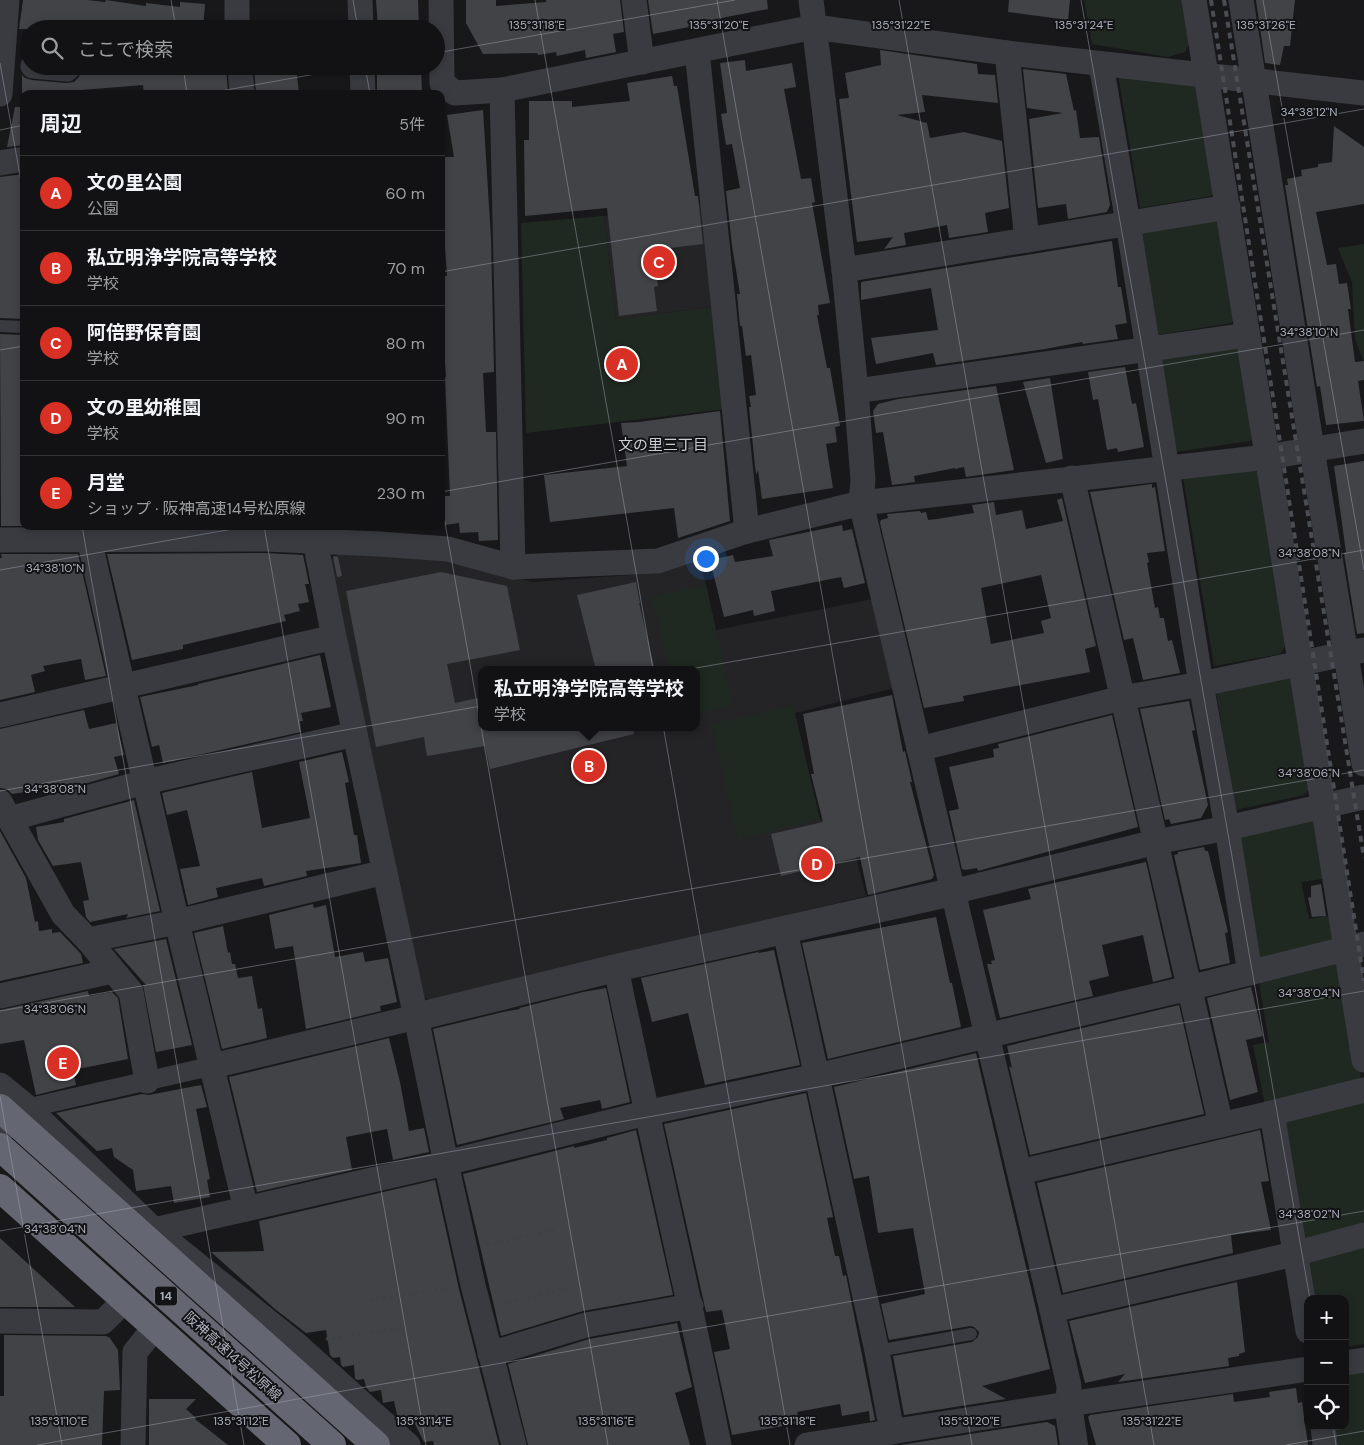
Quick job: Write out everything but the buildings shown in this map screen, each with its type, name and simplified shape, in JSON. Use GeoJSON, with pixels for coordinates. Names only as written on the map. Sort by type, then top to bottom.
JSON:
{"type":"FeatureCollection","features":[{"type":"Feature","properties":{"kind":"highway"},"geometry":{"type":"LineString","coordinates":[[0,1108],[376,1445]]}},
{"type":"Feature","properties":{"kind":"highway","name":"阪神高速14号松原線"},"geometry":{"type":"LineString","coordinates":[[0,1147],[332,1445]]}},
{"type":"Feature","properties":{"kind":"highway","name":"14"},"geometry":{"type":"LineString","coordinates":[[0,1188],[287,1445]]}},
{"type":"Feature","properties":{"kind":"street"},"geometry":{"type":"LineString","coordinates":[[0,94],[7,0]]}},
{"type":"Feature","properties":{"kind":"street"},"geometry":{"type":"LineString","coordinates":[[236,0],[237,20]]}},
{"type":"Feature","properties":{"kind":"street"},"geometry":{"type":"LineString","coordinates":[[360,0],[361,20]]}},
{"type":"Feature","properties":{"kind":"street"},"geometry":{"type":"LineString","coordinates":[[441,0],[441,20]]}},
{"type":"Feature","properties":{"kind":"street"},"geometry":{"type":"LineString","coordinates":[[634,0],[642,62]]}},
{"type":"Feature","properties":{"kind":"street"},"geometry":{"type":"LineString","coordinates":[[811,0],[844,270],[863,480],[861,503],[1052,1310],[1069,1386],[1068,1404],[1074,1445]]}},
{"type":"Feature","properties":{"kind":"street"},"geometry":{"type":"LineString","coordinates":[[1194,0],[1300,664],[1324,805],[1355,946],[1364,1060]]}},
{"type":"Feature","properties":{"kind":"street"},"geometry":{"type":"LineString","coordinates":[[1241,0],[1312,449],[1355,652],[1364,764]]}},
{"type":"Feature","properties":{"kind":"street"},"geometry":{"type":"LineString","coordinates":[[442,75],[442,84],[455,93],[502,90],[814,27],[1007,53],[1364,92]]}},
{"type":"Feature","properties":{"kind":"street"},"geometry":{"type":"LineString","coordinates":[[697,51],[747,531]]}},
{"type":"Feature","properties":{"kind":"street"},"geometry":{"type":"LineString","coordinates":[[1007,53],[1027,240]]}},
{"type":"Feature","properties":{"kind":"street"},"geometry":{"type":"LineString","coordinates":[[2,64],[20,65]]}},
{"type":"Feature","properties":{"kind":"street"},"geometry":{"type":"LineString","coordinates":[[1101,64],[1201,684],[1227,828],[1250,973]]}},
{"type":"Feature","properties":{"kind":"street"},"geometry":{"type":"LineString","coordinates":[[241,75],[242,90]]}},
{"type":"Feature","properties":{"kind":"street"},"geometry":{"type":"LineString","coordinates":[[362,75],[363,90]]}},
{"type":"Feature","properties":{"kind":"street"},"geometry":{"type":"LineString","coordinates":[[502,90],[513,567]]}},
{"type":"Feature","properties":{"kind":"street"},"geometry":{"type":"LineString","coordinates":[[0,163],[20,160]]}},
{"type":"Feature","properties":{"kind":"street"},"geometry":{"type":"LineString","coordinates":[[844,270],[1228,207]]}},
{"type":"Feature","properties":{"kind":"street"},"geometry":{"type":"LineString","coordinates":[[856,391],[1247,335]]}},
{"type":"Feature","properties":{"kind":"street"},"geometry":{"type":"LineString","coordinates":[[0,540],[42,533],[90,539],[155,532],[265,533],[315,541],[378,535],[448,549],[513,567],[658,561],[747,531],[861,503],[1267,457],[1364,441]]}},
{"type":"Feature","properties":{"kind":"street"},"geometry":{"type":"LineString","coordinates":[[1072,478],[1221,1125]]}},
{"type":"Feature","properties":{"kind":"street"},"geometry":{"type":"LineString","coordinates":[[90,539],[177,922],[216,1065],[246,1208]]}},
{"type":"Feature","properties":{"kind":"street"},"geometry":{"type":"LineString","coordinates":[[315,541],[354,734],[446,1163],[473,1285],[514,1445]]}},
{"type":"Feature","properties":{"kind":"street"},"geometry":{"type":"LineString","coordinates":[[0,715],[334,637]]}},
{"type":"Feature","properties":{"kind":"street"},"geometry":{"type":"LineString","coordinates":[[919,749],[1122,698],[1201,684],[1355,652]]}},
{"type":"Feature","properties":{"kind":"street"},"geometry":{"type":"LineString","coordinates":[[147,1081],[131,992],[88,940],[63,914],[4,810],[145,782],[354,734]]}},
{"type":"Feature","properties":{"kind":"street"},"geometry":{"type":"LineString","coordinates":[[0,1131],[28,1108],[216,1065],[616,968],[952,892],[1156,842],[1364,797]]}},
{"type":"Feature","properties":{"kind":"street"},"geometry":{"type":"LineString","coordinates":[[88,940],[177,922],[385,872]]}},
{"type":"Feature","properties":{"kind":"street"},"geometry":{"type":"LineString","coordinates":[[785,931],[877,1351],[892,1432]]}},
{"type":"Feature","properties":{"kind":"street"},"geometry":{"type":"LineString","coordinates":[[154,1230],[446,1163],[646,1113],[817,1076],[1189,988],[1355,946]]}},
{"type":"Feature","properties":{"kind":"street"},"geometry":{"type":"LineString","coordinates":[[616,968],[646,1113],[691,1306],[719,1445]]}},
{"type":"Feature","properties":{"kind":"street"},"geometry":{"type":"LineString","coordinates":[[0,996],[112,971]]}},
{"type":"Feature","properties":{"kind":"street"},"geometry":{"type":"LineString","coordinates":[[0,1085],[28,1108],[154,1230],[296,1344],[408,1445]]}},
{"type":"Feature","properties":{"kind":"street"},"geometry":{"type":"LineString","coordinates":[[1020,1172],[1364,1090]]}},
{"type":"Feature","properties":{"kind":"street"},"geometry":{"type":"LineString","coordinates":[[1272,1113],[1304,1309]]}},
{"type":"Feature","properties":{"kind":"street"},"geometry":{"type":"LineString","coordinates":[[0,1202],[270,1445]]}},
{"type":"Feature","properties":{"kind":"street"},"geometry":{"type":"LineString","coordinates":[[1052,1310],[1294,1254],[1364,1235]]}},
{"type":"Feature","properties":{"kind":"street"},"geometry":{"type":"LineString","coordinates":[[490,1354],[586,1325],[691,1306]]}},
{"type":"Feature","properties":{"kind":"street"},"geometry":{"type":"LineString","coordinates":[[0,1321],[102,1322],[118,1307]]}},
{"type":"Feature","properties":{"kind":"street"},"geometry":{"type":"LineString","coordinates":[[133,1445],[135,1352],[148,1336]]}},
{"type":"Feature","properties":{"kind":"street"},"geometry":{"type":"LineString","coordinates":[[1349,1362],[1364,1360]]}},
{"type":"Feature","properties":{"kind":"street"},"geometry":{"type":"LineString","coordinates":[[807,1445],[1304,1370]]}},
{"type":"Feature","properties":{"kind":"street"},"geometry":{"type":"LineString","coordinates":[[1323,1430],[1325,1445]]}},
{"type":"Feature","properties":{"kind":"lane"},"geometry":{"type":"LineString","coordinates":[[0,326],[20,326]]}},
{"type":"Feature","properties":{"kind":"lane"},"geometry":{"type":"LineString","coordinates":[[877,1351],[971,1334]]}},
{"type":"Feature","properties":{"kind":"path"},"geometry":{"type":"LineString","coordinates":[[466,1250],[554,1230]]}},
{"type":"Feature","properties":{"kind":"path"},"geometry":{"type":"LineString","coordinates":[[370,1300],[473,1285]]}},
{"type":"Feature","properties":{"kind":"path"},"geometry":{"type":"LineString","coordinates":[[479,1309],[567,1288]]}},
{"type":"Feature","properties":{"kind":"path"},"geometry":{"type":"LineString","coordinates":[[296,1344],[409,1326]]}},
{"type":"Feature","properties":{"kind":"shaded area"},"geometry":{"type":"Polygon","coordinates":[[[1084,0],[1183,0],[1190,42],[1185,52],[1168,57],[1092,44],[1084,0]]]}},
{"type":"Feature","properties":{"kind":"shaded area"},"geometry":{"type":"Polygon","coordinates":[[[1118,74],[1197,85],[1216,187],[1211,196],[1140,208],[1118,74]]]}},
{"type":"Feature","properties":{"kind":"shaded area"},"geometry":{"type":"Polygon","coordinates":[[[703,203],[713,307],[616,319],[604,216],[703,203]]]}},
{"type":"Feature","properties":{"kind":"shaded area"},"geometry":{"type":"Polygon","coordinates":[[[1214,215],[1223,225],[1238,313],[1231,323],[1157,335],[1139,230],[1214,215]]]}},
{"type":"Feature","properties":{"kind":"shaded area"},"geometry":{"type":"Polygon","coordinates":[[[604,216],[616,319],[713,307],[726,409],[526,433],[521,223],[604,216]]]}},
{"type":"Feature","properties":{"kind":"shaded area"},"geometry":{"type":"Polygon","coordinates":[[[1364,244],[1363,360],[1355,339],[1352,282],[1338,248],[1364,244]]]}},
{"type":"Feature","properties":{"kind":"shaded area"},"geometry":{"type":"Polygon","coordinates":[[[1237,343],[1257,433],[1250,441],[1176,452],[1160,357],[1237,343]]]}},
{"type":"Feature","properties":{"kind":"shaded area"},"geometry":{"type":"Polygon","coordinates":[[[1259,467],[1289,640],[1280,654],[1214,666],[1183,477],[1259,467]]]}},
{"type":"Feature","properties":{"kind":"shaded area"},"geometry":{"type":"Polygon","coordinates":[[[341,551],[428,553],[532,582],[660,573],[700,560],[716,630],[873,599],[894,688],[795,713],[820,820],[845,815],[866,896],[430,1001],[417,992],[328,562],[341,551]]]}},
{"type":"Feature","properties":{"kind":"shaded area"},"geometry":{"type":"Polygon","coordinates":[[[706,585],[733,705],[700,712],[700,666],[668,666],[652,597],[706,585]]]}},
{"type":"Feature","properties":{"kind":"shaded area"},"geometry":{"type":"Polygon","coordinates":[[[1295,668],[1312,786],[1304,795],[1236,810],[1215,686],[1295,668]]]}},
{"type":"Feature","properties":{"kind":"shaded area"},"geometry":{"type":"Polygon","coordinates":[[[793,705],[820,820],[738,839],[711,724],[793,705]]]}},
{"type":"Feature","properties":{"kind":"shaded area"},"geometry":{"type":"Polygon","coordinates":[[[1318,819],[1329,878],[1301,882],[1309,919],[1334,915],[1338,942],[1257,963],[1237,834],[1318,819]]]}},
{"type":"Feature","properties":{"kind":"shaded area"},"geometry":{"type":"Polygon","coordinates":[[[1341,963],[1361,1076],[1352,1085],[1265,1105],[1253,1045],[1269,1042],[1258,977],[1341,963]]]}},
{"type":"Feature","properties":{"kind":"shaded area"},"geometry":{"type":"Polygon","coordinates":[[[1364,1102],[1364,1225],[1305,1239],[1284,1119],[1364,1102]]]}},
{"type":"Feature","properties":{"kind":"shaded area"},"geometry":{"type":"Polygon","coordinates":[[[1364,1245],[1364,1344],[1349,1346],[1349,1295],[1313,1295],[1307,1257],[1364,1245]]]}},
{"type":"Feature","properties":{"kind":"shaded area"},"geometry":{"type":"Polygon","coordinates":[[[1364,1367],[1364,1445],[1337,1445],[1335,1430],[1349,1430],[1349,1369],[1364,1367]]]}},
{"type":"Feature","properties":{"kind":"railway"},"geometry":{"type":"LineString","coordinates":[[1211,0],[1364,981]]}},
{"type":"Feature","properties":{"kind":"railway"},"geometry":{"type":"LineString","coordinates":[[1224,0],[1364,858]]}},
{"type":"Feature","properties":{"kind":"place","name":"阿倍野保育園"},"geometry":{"type":"Point","coordinates":[659,262]}},
{"type":"Feature","properties":{"kind":"place","name":"文の里公園"},"geometry":{"type":"Point","coordinates":[622,364]}},
{"type":"Feature","properties":{"kind":"place","name":"私立明浄学院高等学校"},"geometry":{"type":"Point","coordinates":[589,766]}},
{"type":"Feature","properties":{"kind":"place","name":"文の里幼稚園"},"geometry":{"type":"Point","coordinates":[817,864]}},
{"type":"Feature","properties":{"kind":"place","name":"月堂"},"geometry":{"type":"Point","coordinates":[63,1063]}},
{"type":"Feature","properties":{"kind":"district","name":"文の里三丁目"},"geometry":{"type":"Point","coordinates":[663,445]}}]}
